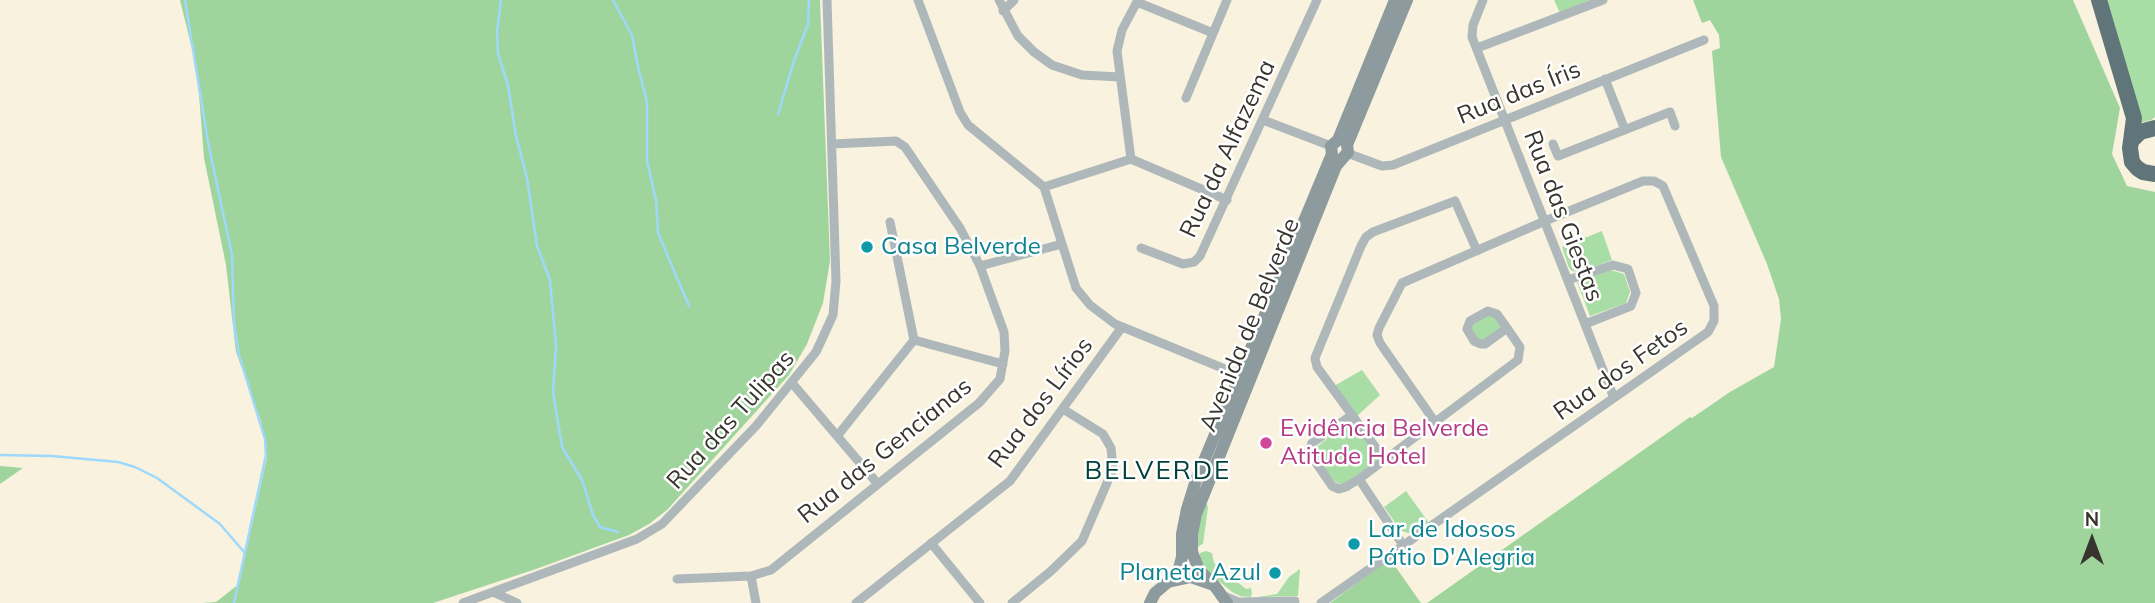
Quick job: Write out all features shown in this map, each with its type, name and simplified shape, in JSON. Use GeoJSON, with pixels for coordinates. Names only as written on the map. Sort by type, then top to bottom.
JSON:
{"type":"FeatureCollection","features":[{"type":"Feature","properties":{"kind":"highway"},"geometry":{"type":"LineString","coordinates":[[2099,0],[2134,118],[2130,156],[2132,162],[2143,172],[2155,174]]}},
{"type":"Feature","properties":{"kind":"highway"},"geometry":{"type":"LineString","coordinates":[[2132,141],[2140,132],[2154,127]]}},
{"type":"Feature","properties":{"kind":"main road","name":"Avenida de Belverde"},"geometry":{"type":"LineString","coordinates":[[1150,603],[1155,593],[1178,572],[1182,557],[1182,534],[1196,480],[1321,208],[1395,0]]}},
{"type":"Feature","properties":{"kind":"main road","name":"Avenida de Belverde"},"geometry":{"type":"LineString","coordinates":[[1340,149],[1407,0]]}},
{"type":"Feature","properties":{"kind":"main road","name":"Avenida de Belverde"},"geometry":{"type":"LineString","coordinates":[[1226,600],[1199,570],[1192,552],[1194,524],[1245,378]]}},
{"type":"Feature","properties":{"kind":"main road"},"geometry":{"type":"LineString","coordinates":[[1168,582],[1191,577],[1214,585]]}},
{"type":"Feature","properties":{"kind":"street","name":"Rua das Tulipas"},"geometry":{"type":"LineString","coordinates":[[463,603],[637,539],[662,524],[756,426],[817,352],[834,315],[836,281],[827,0]]}},
{"type":"Feature","properties":{"kind":"street"},"geometry":{"type":"LineString","coordinates":[[918,0],[948,82],[968,125],[1044,187],[1076,288],[1090,305],[1122,327],[1245,378]]}},
{"type":"Feature","properties":{"kind":"street"},"geometry":{"type":"LineString","coordinates":[[999,0],[1018,37],[1052,65],[1082,75],[1120,77]]}},
{"type":"Feature","properties":{"kind":"street"},"geometry":{"type":"LineString","coordinates":[[1003,11],[1014,0]]}},
{"type":"Feature","properties":{"kind":"street"},"geometry":{"type":"LineString","coordinates":[[1186,98],[1227,0]]}},
{"type":"Feature","properties":{"kind":"street","name":"Rua da Alfazema"},"geometry":{"type":"LineString","coordinates":[[1141,248],[1177,263],[1194,261],[1200,256],[1317,0]]}},
{"type":"Feature","properties":{"kind":"street"},"geometry":{"type":"LineString","coordinates":[[1483,0],[1472,28],[1476,48],[1604,0]]}},
{"type":"Feature","properties":{"kind":"street"},"geometry":{"type":"LineString","coordinates":[[1131,159],[1118,41],[1138,1],[1213,33]]}},
{"type":"Feature","properties":{"kind":"street","name":"Rua das Íris"},"geometry":{"type":"LineString","coordinates":[[1263,120],[1372,163],[1387,166],[1704,40]]}},
{"type":"Feature","properties":{"kind":"street","name":"Rua das Giestas"},"geometry":{"type":"LineString","coordinates":[[1476,48],[1614,398]]}},
{"type":"Feature","properties":{"kind":"street"},"geometry":{"type":"LineString","coordinates":[[1605,79],[1625,130]]}},
{"type":"Feature","properties":{"kind":"street"},"geometry":{"type":"LineString","coordinates":[[1553,144],[1558,156],[1670,112],[1675,126]]}},
{"type":"Feature","properties":{"kind":"street","name":"Rua das Gencianas"},"geometry":{"type":"LineString","coordinates":[[677,579],[751,576],[771,570],[979,403],[1000,379],[1006,351],[1004,332],[980,266],[960,228],[905,147],[896,141],[832,144]]}},
{"type":"Feature","properties":{"kind":"street"},"geometry":{"type":"LineString","coordinates":[[1044,187],[1131,159],[1227,200]]}},
{"type":"Feature","properties":{"kind":"street","name":"Rua dos Fetos"},"geometry":{"type":"LineString","coordinates":[[1321,603],[1705,335],[1714,321],[1714,306],[1665,190],[1657,183],[1643,181],[1545,221]]}},
{"type":"Feature","properties":{"kind":"street"},"geometry":{"type":"LineString","coordinates":[[1384,459],[1317,367],[1315,358],[1366,237],[1455,201],[1477,251]]}},
{"type":"Feature","properties":{"kind":"street"},"geometry":{"type":"LineString","coordinates":[[1435,422],[1377,335],[1402,283],[1545,221]]}},
{"type":"Feature","properties":{"kind":"street"},"geometry":{"type":"LineString","coordinates":[[890,222],[914,340]]}},
{"type":"Feature","properties":{"kind":"street"},"geometry":{"type":"LineString","coordinates":[[980,266],[1062,244]]}},
{"type":"Feature","properties":{"kind":"street"},"geometry":{"type":"LineString","coordinates":[[1568,280],[1613,265],[1628,269],[1636,293],[1631,306],[1585,324]]}},
{"type":"Feature","properties":{"kind":"street","name":"Rua dos Lírios"},"geometry":{"type":"LineString","coordinates":[[856,603],[1010,481],[1122,327]]}},
{"type":"Feature","properties":{"kind":"street"},"geometry":{"type":"LineString","coordinates":[[1352,415],[1312,443],[1309,452],[1335,488],[1343,489],[1359,479],[1518,360],[1520,347],[1507,328]]}},
{"type":"Feature","properties":{"kind":"street"},"geometry":{"type":"LineString","coordinates":[[838,435],[914,340]]}},
{"type":"Feature","properties":{"kind":"street"},"geometry":{"type":"LineString","coordinates":[[914,340],[1003,364]]}},
{"type":"Feature","properties":{"kind":"street"},"geometry":{"type":"LineString","coordinates":[[792,383],[877,483]]}},
{"type":"Feature","properties":{"kind":"street"},"geometry":{"type":"LineString","coordinates":[[1012,603],[1082,541],[1113,469],[1111,449],[1103,434],[1063,409]]}},
{"type":"Feature","properties":{"kind":"street"},"geometry":{"type":"LineString","coordinates":[[1359,479],[1403,545]]}},
{"type":"Feature","properties":{"kind":"street"},"geometry":{"type":"LineString","coordinates":[[931,543],[980,603]]}},
{"type":"Feature","properties":{"kind":"street"},"geometry":{"type":"LineString","coordinates":[[751,576],[756,603]]}},
{"type":"Feature","properties":{"kind":"street"},"geometry":{"type":"LineString","coordinates":[[493,592],[517,603]]}},
{"type":"Feature","properties":{"kind":"street"},"geometry":{"type":"LineString","coordinates":[[1226,600],[1295,600]]}},
{"type":"Feature","properties":{"kind":"green space"},"geometry":{"type":"Polygon","coordinates":[[[180,0],[820,0],[830,261],[823,303],[807,344],[789,375],[667,510],[629,535],[433,603],[202,603],[216,602],[239,584],[267,457],[261,421],[236,352],[226,265],[204,158],[197,69],[180,0]]]}},
{"type":"Feature","properties":{"kind":"green space"},"geometry":{"type":"Polygon","coordinates":[[[1554,0],[1590,0],[1560,13],[1554,0]]]}},
{"type":"Feature","properties":{"kind":"green space"},"geometry":{"type":"Polygon","coordinates":[[[1693,0],[2073,0],[2120,108],[2112,154],[2127,186],[2155,192],[2155,603],[1427,603],[1690,417],[1774,367],[1781,319],[1779,299],[1767,264],[1721,157],[1712,51],[1720,48],[1719,35],[1710,20],[1702,23],[1693,0]]]}},
{"type":"Feature","properties":{"kind":"green space"},"geometry":{"type":"Polygon","coordinates":[[[2104,0],[2155,0],[2155,117],[2151,120],[2140,123],[2104,0]]]}},
{"type":"Feature","properties":{"kind":"green space"},"geometry":{"type":"Polygon","coordinates":[[[1602,231],[1612,260],[1579,272],[1572,271],[1562,247],[1602,231]]]}},
{"type":"Feature","properties":{"kind":"green space"},"geometry":{"type":"Polygon","coordinates":[[[1611,270],[1624,274],[1630,292],[1626,303],[1590,316],[1577,282],[1611,270]]]}},
{"type":"Feature","properties":{"kind":"green space"},"geometry":{"type":"Polygon","coordinates":[[[1485,314],[1495,315],[1503,328],[1484,342],[1479,341],[1470,330],[1472,322],[1485,314]]]}},
{"type":"Feature","properties":{"kind":"green space"},"geometry":{"type":"Polygon","coordinates":[[[1362,370],[1380,395],[1357,416],[1334,386],[1362,370]]]}},
{"type":"Feature","properties":{"kind":"green space"},"geometry":{"type":"Polygon","coordinates":[[[1347,423],[1354,424],[1378,454],[1378,460],[1345,484],[1340,484],[1334,481],[1315,456],[1314,449],[1347,423]]]}},
{"type":"Feature","properties":{"kind":"green space"},"geometry":{"type":"Polygon","coordinates":[[[0,466],[23,468],[0,484],[0,466]]]}},
{"type":"Feature","properties":{"kind":"green space"},"geometry":{"type":"Polygon","coordinates":[[[1406,491],[1429,523],[1412,534],[1401,531],[1384,507],[1406,491]]]}},
{"type":"Feature","properties":{"kind":"green space"},"geometry":{"type":"Polygon","coordinates":[[[1206,502],[1208,507],[1203,544],[1197,547],[1196,533],[1206,502]]]}},
{"type":"Feature","properties":{"kind":"green space"},"geometry":{"type":"Polygon","coordinates":[[[1200,553],[1212,553],[1214,563],[1246,589],[1251,588],[1250,597],[1232,592],[1206,570],[1200,560],[1200,553]]]}},
{"type":"Feature","properties":{"kind":"green space"},"geometry":{"type":"Polygon","coordinates":[[[1390,559],[1421,603],[1330,603],[1390,559]]]}},
{"type":"Feature","properties":{"kind":"green space"},"geometry":{"type":"Polygon","coordinates":[[[1300,569],[1298,596],[1258,597],[1277,594],[1289,577],[1300,569]]]}},
{"type":"Feature","properties":{"kind":"waterway"},"geometry":{"type":"LineString","coordinates":[[185,0],[208,142],[232,255],[234,324],[239,355],[265,439],[266,455],[234,603]]}},
{"type":"Feature","properties":{"kind":"waterway"},"geometry":{"type":"LineString","coordinates":[[501,0],[497,32],[498,54],[508,85],[516,136],[527,178],[537,246],[550,280],[556,346],[553,392],[562,447],[582,480],[593,515],[600,527],[618,532]]}},
{"type":"Feature","properties":{"kind":"waterway"},"geometry":{"type":"LineString","coordinates":[[613,0],[632,35],[647,102],[647,161],[656,200],[658,233],[689,306]]}},
{"type":"Feature","properties":{"kind":"waterway"},"geometry":{"type":"LineString","coordinates":[[778,114],[808,24],[809,0]]}},
{"type":"Feature","properties":{"kind":"waterway"},"geometry":{"type":"LineString","coordinates":[[0,455],[52,456],[118,462],[135,467],[157,478],[220,524],[244,552]]}},
{"type":"Feature","properties":{"kind":"place","name":"Casa Belverde"},"geometry":{"type":"Point","coordinates":[867,247]}},
{"type":"Feature","properties":{"kind":"place","name":"Evidência Belverde Atitude Hotel"},"geometry":{"type":"Point","coordinates":[1266,443]}},
{"type":"Feature","properties":{"kind":"place","name":"Lar de Idosos Pátio D'Alegria"},"geometry":{"type":"Point","coordinates":[1354,544]}},
{"type":"Feature","properties":{"kind":"place","name":"Planeta Azul"},"geometry":{"type":"Point","coordinates":[1275,573]}},
{"type":"Feature","properties":{"kind":"district","name":"BELVERDE"},"geometry":{"type":"Point","coordinates":[1158,471]}}]}
